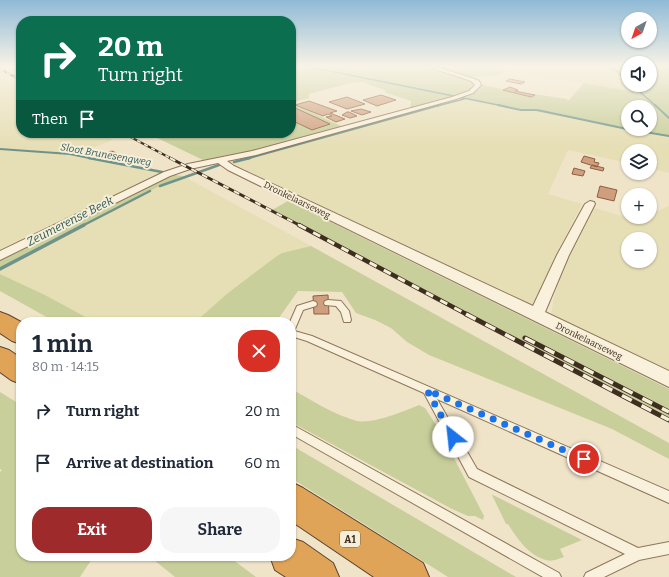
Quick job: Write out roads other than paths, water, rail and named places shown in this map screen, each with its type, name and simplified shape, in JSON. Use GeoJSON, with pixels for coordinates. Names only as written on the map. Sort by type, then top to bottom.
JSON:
{"type":"FeatureCollection","features":[{"type":"Feature","properties":{"kind":"highway"},"geometry":{"type":"LineString","coordinates":[[0,321],[16,331]]}},
{"type":"Feature","properties":{"kind":"highway"},"geometry":{"type":"LineString","coordinates":[[0,358],[16,369]]}},
{"type":"Feature","properties":{"kind":"highway","name":"A1"},"geometry":{"type":"LineString","coordinates":[[296,503],[409,577]]}},
{"type":"Feature","properties":{"kind":"highway"},"geometry":{"type":"LineString","coordinates":[[296,561],[319,577]]}},
{"type":"Feature","properties":{"kind":"street"},"geometry":{"type":"LineString","coordinates":[[0,256],[167,174],[188,167],[268,149],[458,97],[466,93]]}},
{"type":"Feature","properties":{"kind":"street","name":"Dronkelaarseweg"},"geometry":{"type":"LineString","coordinates":[[220,160],[238,172],[669,379]]}},
{"type":"Feature","properties":{"kind":"street"},"geometry":{"type":"LineString","coordinates":[[536,315],[562,255],[590,204]]}},
{"type":"Feature","properties":{"kind":"lane"},"geometry":{"type":"LineString","coordinates":[[328,303],[338,303],[346,311],[348,320]]}},
{"type":"Feature","properties":{"kind":"lane"},"geometry":{"type":"LineString","coordinates":[[296,319],[300,308],[313,304]]}},
{"type":"Feature","properties":{"kind":"lane"},"geometry":{"type":"LineString","coordinates":[[296,332],[669,497]]}},
{"type":"Feature","properties":{"kind":"lane"},"geometry":{"type":"LineString","coordinates":[[427,390],[473,473],[638,554]]}},
{"type":"Feature","properties":{"kind":"lane"},"geometry":{"type":"LineString","coordinates":[[296,432],[555,577]]}},
{"type":"Feature","properties":{"kind":"lane"},"geometry":{"type":"LineString","coordinates":[[590,577],[638,554],[669,548]]}},
{"type":"Feature","properties":{"kind":"waterway"},"geometry":{"type":"LineString","coordinates":[[438,93],[503,106]]}},
{"type":"Feature","properties":{"kind":"waterway"},"geometry":{"type":"LineString","coordinates":[[641,93],[649,100]]}},
{"type":"Feature","properties":{"kind":"waterway","name":"Zeumerense Beek"},"geometry":{"type":"LineString","coordinates":[[437,106],[464,99]]}},
{"type":"Feature","properties":{"kind":"waterway","name":"Zeumerense Beek"},"geometry":{"type":"LineString","coordinates":[[246,159],[440,105]]}},
{"type":"Feature","properties":{"kind":"waterway"},"geometry":{"type":"LineString","coordinates":[[498,105],[521,110],[537,110],[627,129],[669,136]]}},
{"type":"Feature","properties":{"kind":"waterway"},"geometry":{"type":"LineString","coordinates":[[657,107],[669,118]]}},
{"type":"Feature","properties":{"kind":"waterway","name":"Sloot Brunesengweg"},"geometry":{"type":"LineString","coordinates":[[0,149],[70,154],[92,158]]}},
{"type":"Feature","properties":{"kind":"waterway","name":"Sloot Brunesengweg"},"geometry":{"type":"LineString","coordinates":[[92,158],[162,172]]}},
{"type":"Feature","properties":{"kind":"waterway","name":"Zeumerense Beek"},"geometry":{"type":"LineString","coordinates":[[246,159],[250,158]]}},
{"type":"Feature","properties":{"kind":"waterway","name":"Zeumerense Beek"},"geometry":{"type":"LineString","coordinates":[[234,162],[246,159]]}},
{"type":"Feature","properties":{"kind":"waterway","name":"Zeumerense Beek"},"geometry":{"type":"LineString","coordinates":[[160,186],[219,165]]}},
{"type":"Feature","properties":{"kind":"waterway","name":"Zeumerense Beek"},"geometry":{"type":"LineString","coordinates":[[82,226],[150,191]]}},
{"type":"Feature","properties":{"kind":"waterway","name":"Zeumerense Beek"},"geometry":{"type":"LineString","coordinates":[[0,269],[84,225]]}},
{"type":"Feature","properties":{"kind":"railway"},"geometry":{"type":"LineString","coordinates":[[132,138],[172,159]]}},
{"type":"Feature","properties":{"kind":"railway"},"geometry":{"type":"LineString","coordinates":[[170,158],[301,226]]}},
{"type":"Feature","properties":{"kind":"railway"},"geometry":{"type":"LineString","coordinates":[[299,225],[468,315]]}},
{"type":"Feature","properties":{"kind":"railway"},"geometry":{"type":"LineString","coordinates":[[466,314],[669,420]]}},
{"type":"Feature","properties":{"kind":"railway"},"geometry":{"type":"LineString","coordinates":[[525,338],[669,412]]}}]}
